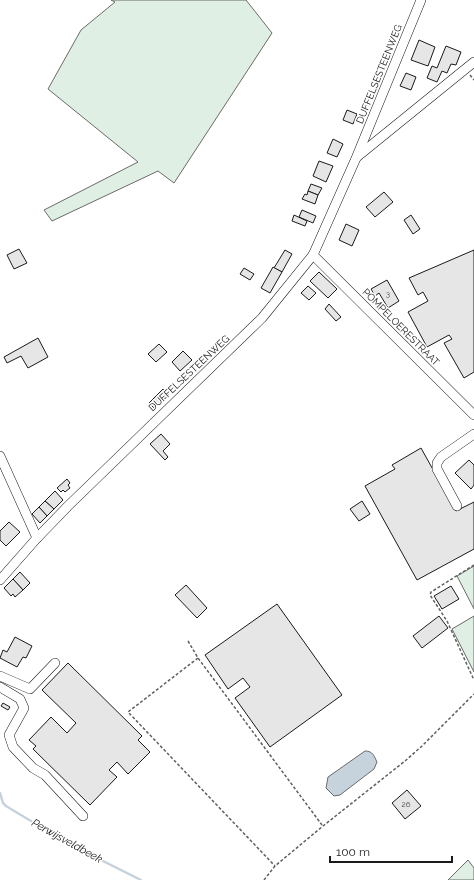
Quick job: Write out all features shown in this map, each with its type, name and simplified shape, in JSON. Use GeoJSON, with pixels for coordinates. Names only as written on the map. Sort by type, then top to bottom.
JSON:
{"type":"FeatureCollection","features":[{"type":"Feature","properties":{"kind":"street","name":"DUFFELSESTEENWEG"},"geometry":{"type":"LineString","coordinates":[[0,580],[37,538],[262,318],[313,255],[357,156],[421,0]]}},
{"type":"Feature","properties":{"kind":"street","name":"DUFFELSESTEENWEG"},"geometry":{"type":"LineString","coordinates":[[357,156],[474,62]]}},
{"type":"Feature","properties":{"kind":"street","name":"POMPELOERESTRAAT"},"geometry":{"type":"LineString","coordinates":[[313,255],[474,415]]}},
{"type":"Feature","properties":{"kind":"street"},"geometry":{"type":"LineString","coordinates":[[457,506],[438,469],[437,462],[441,457],[474,434]]}},
{"type":"Feature","properties":{"kind":"street"},"geometry":{"type":"LineString","coordinates":[[0,456],[37,538]]}},
{"type":"Feature","properties":{"kind":"street"},"geometry":{"type":"LineString","coordinates":[[0,676],[30,689],[55,663]]}},
{"type":"Feature","properties":{"kind":"street"},"geometry":{"type":"LineString","coordinates":[[0,687],[20,699],[24,708],[9,735],[13,747],[33,768],[45,775],[83,816]]}},
{"type":"Feature","properties":{"kind":"path"},"geometry":{"type":"LineString","coordinates":[[474,565],[431,592],[430,595],[447,621],[474,680]]}},
{"type":"Feature","properties":{"kind":"path"},"geometry":{"type":"LineString","coordinates":[[188,641],[198,658],[323,826]]}},
{"type":"Feature","properties":{"kind":"path"},"geometry":{"type":"LineString","coordinates":[[198,658],[128,712],[275,866]]}},
{"type":"Feature","properties":{"kind":"path"},"geometry":{"type":"LineString","coordinates":[[264,880],[275,866],[411,756],[474,694]]}},
{"type":"Feature","properties":{"kind":"green space"},"geometry":{"type":"Polygon","coordinates":[[[111,0],[246,0],[272,33],[174,183],[158,171],[52,221],[44,210],[138,162],[48,89],[81,30],[115,2],[111,0]]]}},
{"type":"Feature","properties":{"kind":"green space"},"geometry":{"type":"Polygon","coordinates":[[[474,566],[474,609],[457,576],[474,566]]]}},
{"type":"Feature","properties":{"kind":"green space"},"geometry":{"type":"Polygon","coordinates":[[[474,616],[474,672],[452,629],[474,616]]]}},
{"type":"Feature","properties":{"kind":"green space"},"geometry":{"type":"Polygon","coordinates":[[[468,860],[474,868],[474,880],[448,880],[468,860]]]}},
{"type":"Feature","properties":{"kind":"shaded area"},"geometry":{"type":"Polygon","coordinates":[[[365,751],[372,753],[377,762],[374,769],[340,795],[334,796],[326,788],[328,777],[365,751]]]}},
{"type":"Feature","properties":{"kind":"building"},"geometry":{"type":"Polygon","coordinates":[[[419,40],[435,47],[428,66],[411,60],[419,40]]]}},
{"type":"Feature","properties":{"kind":"building"},"geometry":{"type":"Polygon","coordinates":[[[446,46],[461,52],[456,65],[451,64],[447,73],[442,71],[437,82],[427,78],[432,66],[437,68],[446,46]]]}},
{"type":"Feature","properties":{"kind":"building"},"geometry":{"type":"Polygon","coordinates":[[[406,73],[416,77],[411,90],[400,86],[406,73]]]}},
{"type":"Feature","properties":{"kind":"building"},"geometry":{"type":"Polygon","coordinates":[[[347,110],[357,114],[353,124],[343,120],[347,110]]]}},
{"type":"Feature","properties":{"kind":"building"},"geometry":{"type":"Polygon","coordinates":[[[333,139],[343,144],[337,157],[327,153],[333,139]]]}},
{"type":"Feature","properties":{"kind":"building"},"geometry":{"type":"Polygon","coordinates":[[[319,161],[333,166],[326,182],[313,176],[319,161]]]}},
{"type":"Feature","properties":{"kind":"building"},"geometry":{"type":"Polygon","coordinates":[[[311,184],[322,188],[318,195],[308,191],[311,184]]]}},
{"type":"Feature","properties":{"kind":"building"},"geometry":{"type":"Polygon","coordinates":[[[308,191],[318,195],[315,204],[302,199],[305,194],[307,195],[308,191]]]}},
{"type":"Feature","properties":{"kind":"building"},"geometry":{"type":"Polygon","coordinates":[[[384,192],[393,202],[375,217],[366,207],[384,192]]]}},
{"type":"Feature","properties":{"kind":"building"},"geometry":{"type":"Polygon","coordinates":[[[302,210],[316,216],[313,223],[299,217],[302,210]]]}},
{"type":"Feature","properties":{"kind":"building"},"geometry":{"type":"Polygon","coordinates":[[[294,215],[307,221],[305,226],[292,221],[294,215]]]}},
{"type":"Feature","properties":{"kind":"building"},"geometry":{"type":"Polygon","coordinates":[[[411,215],[420,229],[413,234],[404,220],[411,215]]]}},
{"type":"Feature","properties":{"kind":"building"},"geometry":{"type":"Polygon","coordinates":[[[346,224],[359,230],[352,246],[339,240],[346,224]]]}},
{"type":"Feature","properties":{"kind":"building"},"geometry":{"type":"Polygon","coordinates":[[[19,249],[27,263],[14,269],[7,255],[19,249]]]}},
{"type":"Feature","properties":{"kind":"building"},"geometry":{"type":"Polygon","coordinates":[[[285,250],[292,254],[282,272],[274,268],[285,250]]]}},
{"type":"Feature","properties":{"kind":"building"},"geometry":{"type":"Polygon","coordinates":[[[474,250],[474,372],[464,378],[444,343],[452,339],[449,335],[427,347],[408,312],[428,301],[423,292],[418,295],[409,278],[474,250]]]}},
{"type":"Feature","properties":{"kind":"building"},"geometry":{"type":"Polygon","coordinates":[[[273,267],[282,272],[270,293],[261,288],[273,267]]]}},
{"type":"Feature","properties":{"kind":"building"},"geometry":{"type":"Polygon","coordinates":[[[244,268],[254,274],[250,280],[240,274],[244,268]]]}},
{"type":"Feature","properties":{"kind":"building"},"geometry":{"type":"Polygon","coordinates":[[[319,272],[337,289],[328,298],[310,281],[319,272]]]}},
{"type":"Feature","properties":{"kind":"building"},"geometry":{"type":"Polygon","coordinates":[[[387,280],[399,301],[388,308],[379,293],[375,296],[371,289],[387,280]]]}},
{"type":"Feature","properties":{"kind":"building"},"geometry":{"type":"Polygon","coordinates":[[[308,286],[316,293],[309,300],[301,293],[308,286]]]}},
{"type":"Feature","properties":{"kind":"building"},"geometry":{"type":"Polygon","coordinates":[[[329,304],[341,317],[336,321],[325,309],[329,304]]]}},
{"type":"Feature","properties":{"kind":"building"},"geometry":{"type":"Polygon","coordinates":[[[38,338],[48,357],[28,368],[21,356],[7,363],[4,357],[38,338]]]}},
{"type":"Feature","properties":{"kind":"building"},"geometry":{"type":"Polygon","coordinates":[[[159,344],[167,352],[156,362],[148,354],[159,344]]]}},
{"type":"Feature","properties":{"kind":"building"},"geometry":{"type":"Polygon","coordinates":[[[183,351],[192,360],[180,371],[172,362],[183,351]]]}},
{"type":"Feature","properties":{"kind":"building"},"geometry":{"type":"Polygon","coordinates":[[[163,389],[169,395],[154,408],[149,403],[163,389]]]}},
{"type":"Feature","properties":{"kind":"building"},"geometry":{"type":"Polygon","coordinates":[[[161,434],[170,444],[163,451],[168,457],[165,460],[150,444],[161,434]]]}},
{"type":"Feature","properties":{"kind":"building"},"geometry":{"type":"Polygon","coordinates":[[[421,448],[456,511],[474,502],[474,549],[417,580],[365,486],[395,469],[392,465],[421,448]]]}},
{"type":"Feature","properties":{"kind":"building"},"geometry":{"type":"Polygon","coordinates":[[[469,460],[474,465],[474,485],[471,489],[455,473],[469,460]]]}},
{"type":"Feature","properties":{"kind":"building"},"geometry":{"type":"Polygon","coordinates":[[[67,479],[70,483],[68,485],[70,488],[65,492],[63,490],[61,492],[57,488],[67,479]]]}},
{"type":"Feature","properties":{"kind":"building"},"geometry":{"type":"Polygon","coordinates":[[[55,491],[63,500],[54,509],[45,501],[55,491]]]}},
{"type":"Feature","properties":{"kind":"building"},"geometry":{"type":"Polygon","coordinates":[[[45,501],[54,509],[47,516],[39,507],[45,501]]]}},
{"type":"Feature","properties":{"kind":"building"},"geometry":{"type":"Polygon","coordinates":[[[362,501],[370,514],[359,521],[350,509],[362,501]]]}},
{"type":"Feature","properties":{"kind":"building"},"geometry":{"type":"Polygon","coordinates":[[[39,507],[47,516],[40,523],[32,514],[39,507]]]}},
{"type":"Feature","properties":{"kind":"building"},"geometry":{"type":"Polygon","coordinates":[[[9,522],[20,532],[6,546],[0,540],[0,531],[9,522]]]}},
{"type":"Feature","properties":{"kind":"building"},"geometry":{"type":"Polygon","coordinates":[[[20,572],[30,583],[23,590],[13,579],[20,572]]]}},
{"type":"Feature","properties":{"kind":"building"},"geometry":{"type":"Polygon","coordinates":[[[13,579],[23,590],[15,597],[13,594],[11,596],[4,588],[13,579]]]}},
{"type":"Feature","properties":{"kind":"building"},"geometry":{"type":"Polygon","coordinates":[[[186,585],[207,608],[197,618],[175,595],[186,585]]]}},
{"type":"Feature","properties":{"kind":"building"},"geometry":{"type":"Polygon","coordinates":[[[451,586],[459,599],[442,609],[434,596],[451,586]]]}},
{"type":"Feature","properties":{"kind":"building"},"geometry":{"type":"Polygon","coordinates":[[[277,604],[342,695],[270,747],[235,698],[250,687],[243,678],[228,689],[205,655],[277,604]]]}},
{"type":"Feature","properties":{"kind":"building"},"geometry":{"type":"Polygon","coordinates":[[[439,616],[448,628],[422,648],[413,636],[439,616]]]}},
{"type":"Feature","properties":{"kind":"building"},"geometry":{"type":"Polygon","coordinates":[[[15,637],[32,646],[26,658],[23,657],[17,667],[0,658],[3,650],[7,652],[15,637]]]}},
{"type":"Feature","properties":{"kind":"building"},"geometry":{"type":"Polygon","coordinates":[[[68,663],[142,736],[138,740],[150,752],[128,774],[117,762],[109,770],[117,777],[90,805],[33,749],[36,746],[29,740],[51,717],[67,733],[76,723],[42,690],[68,663]]]}},
{"type":"Feature","properties":{"kind":"building"},"geometry":{"type":"Polygon","coordinates":[[[3,703],[10,707],[8,710],[1,706],[3,703]]]}},
{"type":"Feature","properties":{"kind":"building"},"geometry":{"type":"Polygon","coordinates":[[[407,790],[421,806],[405,819],[392,803],[407,790]]]}},
{"type":"Feature","properties":{"kind":"waterway","name":"Perwijsveldbeek"},"geometry":{"type":"LineString","coordinates":[[0,793],[3,803],[6,806],[69,844],[141,880]]}}]}
